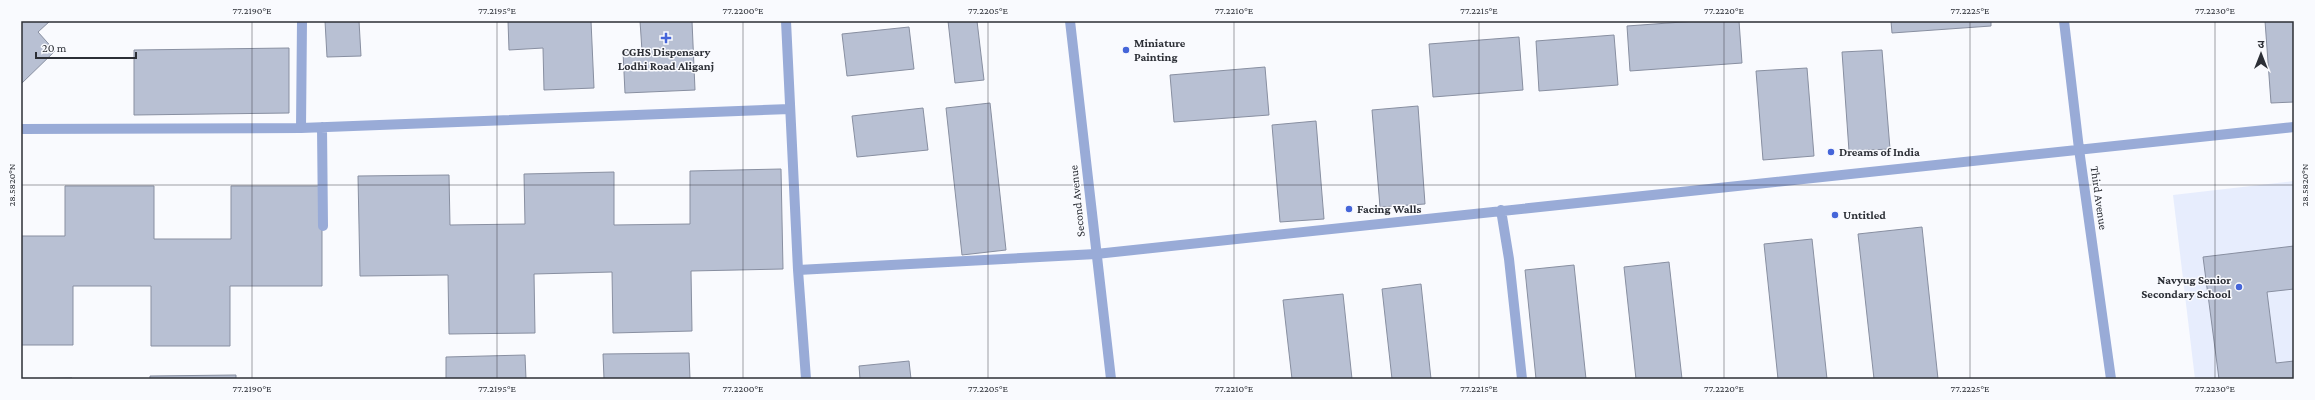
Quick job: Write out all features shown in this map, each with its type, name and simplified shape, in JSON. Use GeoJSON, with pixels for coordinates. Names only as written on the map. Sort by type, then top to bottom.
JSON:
{"type":"FeatureCollection","features":[{"type":"Feature","properties":{"kind":"street"},"geometry":{"type":"LineString","coordinates":[[301,128],[302,21]]}},
{"type":"Feature","properties":{"kind":"street"},"geometry":{"type":"LineString","coordinates":[[786,21],[798,270],[806,379]]}},
{"type":"Feature","properties":{"kind":"street","name":"Second Avenue"},"geometry":{"type":"LineString","coordinates":[[1070,21],[1111,379]]}},
{"type":"Feature","properties":{"kind":"street","name":"Third Avenue"},"geometry":{"type":"LineString","coordinates":[[2064,21],[2079,148],[2111,379]]}},
{"type":"Feature","properties":{"kind":"street"},"geometry":{"type":"LineString","coordinates":[[21,129],[301,128],[790,109]]}},
{"type":"Feature","properties":{"kind":"street"},"geometry":{"type":"LineString","coordinates":[[322,127],[323,226]]}},
{"type":"Feature","properties":{"kind":"street"},"geometry":{"type":"LineString","coordinates":[[798,270],[1096,254],[2079,148],[2294,127]]}},
{"type":"Feature","properties":{"kind":"street"},"geometry":{"type":"LineString","coordinates":[[1502,210],[1522,379]]}},
{"type":"Feature","properties":{"kind":"shaded area","name":"Navyug Senior Secondary School"},"geometry":{"type":"Polygon","coordinates":[[[2294,181],[2294,379],[2195,379],[2173,195],[2294,181]]]}},
{"type":"Feature","properties":{"kind":"building"},"geometry":{"type":"Polygon","coordinates":[[[21,21],[50,21],[38,32],[55,51],[21,84],[21,21]]]}},
{"type":"Feature","properties":{"kind":"building"},"geometry":{"type":"Polygon","coordinates":[[[325,21],[359,21],[361,56],[327,57],[325,21]]]}},
{"type":"Feature","properties":{"kind":"building"},"geometry":{"type":"Polygon","coordinates":[[[508,21],[591,21],[594,88],[544,90],[543,48],[509,50],[508,21]]]}},
{"type":"Feature","properties":{"kind":"building"},"geometry":{"type":"Polygon","coordinates":[[[640,21],[692,21],[695,90],[625,93],[623,52],[642,51],[640,21]]]}},
{"type":"Feature","properties":{"kind":"building"},"geometry":{"type":"Polygon","coordinates":[[[948,21],[977,21],[984,80],[955,83],[948,21]]]}},
{"type":"Feature","properties":{"kind":"building"},"geometry":{"type":"Polygon","coordinates":[[[1696,21],[1739,21],[1742,63],[1630,71],[1627,26],[1696,21]]]}},
{"type":"Feature","properties":{"kind":"building"},"geometry":{"type":"Polygon","coordinates":[[[1891,21],[1991,21],[1991,26],[1892,33],[1891,21]]]}},
{"type":"Feature","properties":{"kind":"building"},"geometry":{"type":"Polygon","coordinates":[[[2265,21],[2294,21],[2294,102],[2271,103],[2265,21]]]}},
{"type":"Feature","properties":{"kind":"building"},"geometry":{"type":"Polygon","coordinates":[[[909,27],[914,69],[847,76],[842,34],[909,27]]]}},
{"type":"Feature","properties":{"kind":"building"},"geometry":{"type":"Polygon","coordinates":[[[1614,35],[1618,85],[1539,91],[1536,41],[1614,35]]]}},
{"type":"Feature","properties":{"kind":"building"},"geometry":{"type":"Polygon","coordinates":[[[1519,37],[1523,90],[1433,97],[1429,44],[1519,37]]]}},
{"type":"Feature","properties":{"kind":"building"},"geometry":{"type":"Polygon","coordinates":[[[289,48],[289,113],[134,115],[134,50],[289,48]]]}},
{"type":"Feature","properties":{"kind":"building"},"geometry":{"type":"Polygon","coordinates":[[[1882,50],[1890,149],[1849,151],[1842,52],[1882,50]]]}},
{"type":"Feature","properties":{"kind":"building"},"geometry":{"type":"Polygon","coordinates":[[[1265,67],[1269,115],[1174,122],[1170,75],[1265,67]]]}},
{"type":"Feature","properties":{"kind":"building"},"geometry":{"type":"Polygon","coordinates":[[[1807,68],[1814,156],[1763,160],[1756,71],[1807,68]]]}},
{"type":"Feature","properties":{"kind":"building"},"geometry":{"type":"Polygon","coordinates":[[[990,103],[1006,250],[962,255],[946,108],[990,103]]]}},
{"type":"Feature","properties":{"kind":"building"},"geometry":{"type":"Polygon","coordinates":[[[1418,106],[1425,204],[1380,207],[1372,110],[1418,106]]]}},
{"type":"Feature","properties":{"kind":"building"},"geometry":{"type":"Polygon","coordinates":[[[923,108],[928,150],[857,157],[852,116],[923,108]]]}},
{"type":"Feature","properties":{"kind":"building"},"geometry":{"type":"Polygon","coordinates":[[[1316,121],[1324,219],[1280,222],[1272,125],[1316,121]]]}},
{"type":"Feature","properties":{"kind":"building"},"geometry":{"type":"Polygon","coordinates":[[[781,169],[783,269],[691,271],[692,331],[613,333],[612,272],[534,274],[535,333],[449,334],[448,275],[360,276],[358,176],[449,175],[450,225],[525,224],[524,174],[614,172],[614,225],[690,224],[690,171],[781,169]]]}},
{"type":"Feature","properties":{"kind":"building"},"geometry":{"type":"Polygon","coordinates":[[[65,186],[154,186],[154,239],[231,239],[231,186],[322,186],[322,286],[230,286],[230,346],[151,346],[151,286],[73,286],[73,345],[21,345],[21,236],[65,236],[65,186]]]}},
{"type":"Feature","properties":{"kind":"building"},"geometry":{"type":"Polygon","coordinates":[[[1922,227],[1938,379],[1874,379],[1858,234],[1922,227]]]}},
{"type":"Feature","properties":{"kind":"building"},"geometry":{"type":"Polygon","coordinates":[[[1812,239],[1827,379],[1778,379],[1764,244],[1812,239]]]}},
{"type":"Feature","properties":{"kind":"building"},"geometry":{"type":"Polygon","coordinates":[[[2294,246],[2294,289],[2267,292],[2276,363],[2294,361],[2294,379],[2219,379],[2203,257],[2294,246]]]}},
{"type":"Feature","properties":{"kind":"building"},"geometry":{"type":"Polygon","coordinates":[[[1669,262],[1682,379],[1636,379],[1624,267],[1669,262]]]}},
{"type":"Feature","properties":{"kind":"building"},"geometry":{"type":"Polygon","coordinates":[[[1574,265],[1586,379],[1536,379],[1525,270],[1574,265]]]}},
{"type":"Feature","properties":{"kind":"building"},"geometry":{"type":"Polygon","coordinates":[[[1421,284],[1431,379],[1392,379],[1382,289],[1421,284]]]}},
{"type":"Feature","properties":{"kind":"building"},"geometry":{"type":"Polygon","coordinates":[[[1343,294],[1352,379],[1292,379],[1283,300],[1343,294]]]}},
{"type":"Feature","properties":{"kind":"building"},"geometry":{"type":"Polygon","coordinates":[[[689,353],[690,379],[604,379],[603,354],[689,353]]]}},
{"type":"Feature","properties":{"kind":"building"},"geometry":{"type":"Polygon","coordinates":[[[525,355],[526,379],[446,379],[446,357],[525,355]]]}},
{"type":"Feature","properties":{"kind":"building"},"geometry":{"type":"Polygon","coordinates":[[[909,361],[911,379],[860,379],[859,366],[909,361]]]}},
{"type":"Feature","properties":{"kind":"building"},"geometry":{"type":"Polygon","coordinates":[[[236,375],[236,379],[150,379],[150,376],[236,375]]]}},
{"type":"Feature","properties":{"kind":"building"},"geometry":{"type":"Polygon","coordinates":[[[72,378],[72,379],[21,379],[72,378]]]}},
{"type":"Feature","properties":{"kind":"place","name":"CGHS Dispensary Lodhi Road Aliganj"},"geometry":{"type":"Point","coordinates":[666,38]}},
{"type":"Feature","properties":{"kind":"place","name":"Miniature Painting"},"geometry":{"type":"Point","coordinates":[1126,50]}},
{"type":"Feature","properties":{"kind":"place","name":"Dreams of India"},"geometry":{"type":"Point","coordinates":[1831,152]}},
{"type":"Feature","properties":{"kind":"place","name":"Facing Walls"},"geometry":{"type":"Point","coordinates":[1349,209]}},
{"type":"Feature","properties":{"kind":"place","name":"Untitled"},"geometry":{"type":"Point","coordinates":[1835,215]}},
{"type":"Feature","properties":{"kind":"place","name":"Navyug Senior Secondary School"},"geometry":{"type":"Point","coordinates":[2239,287]}}]}
